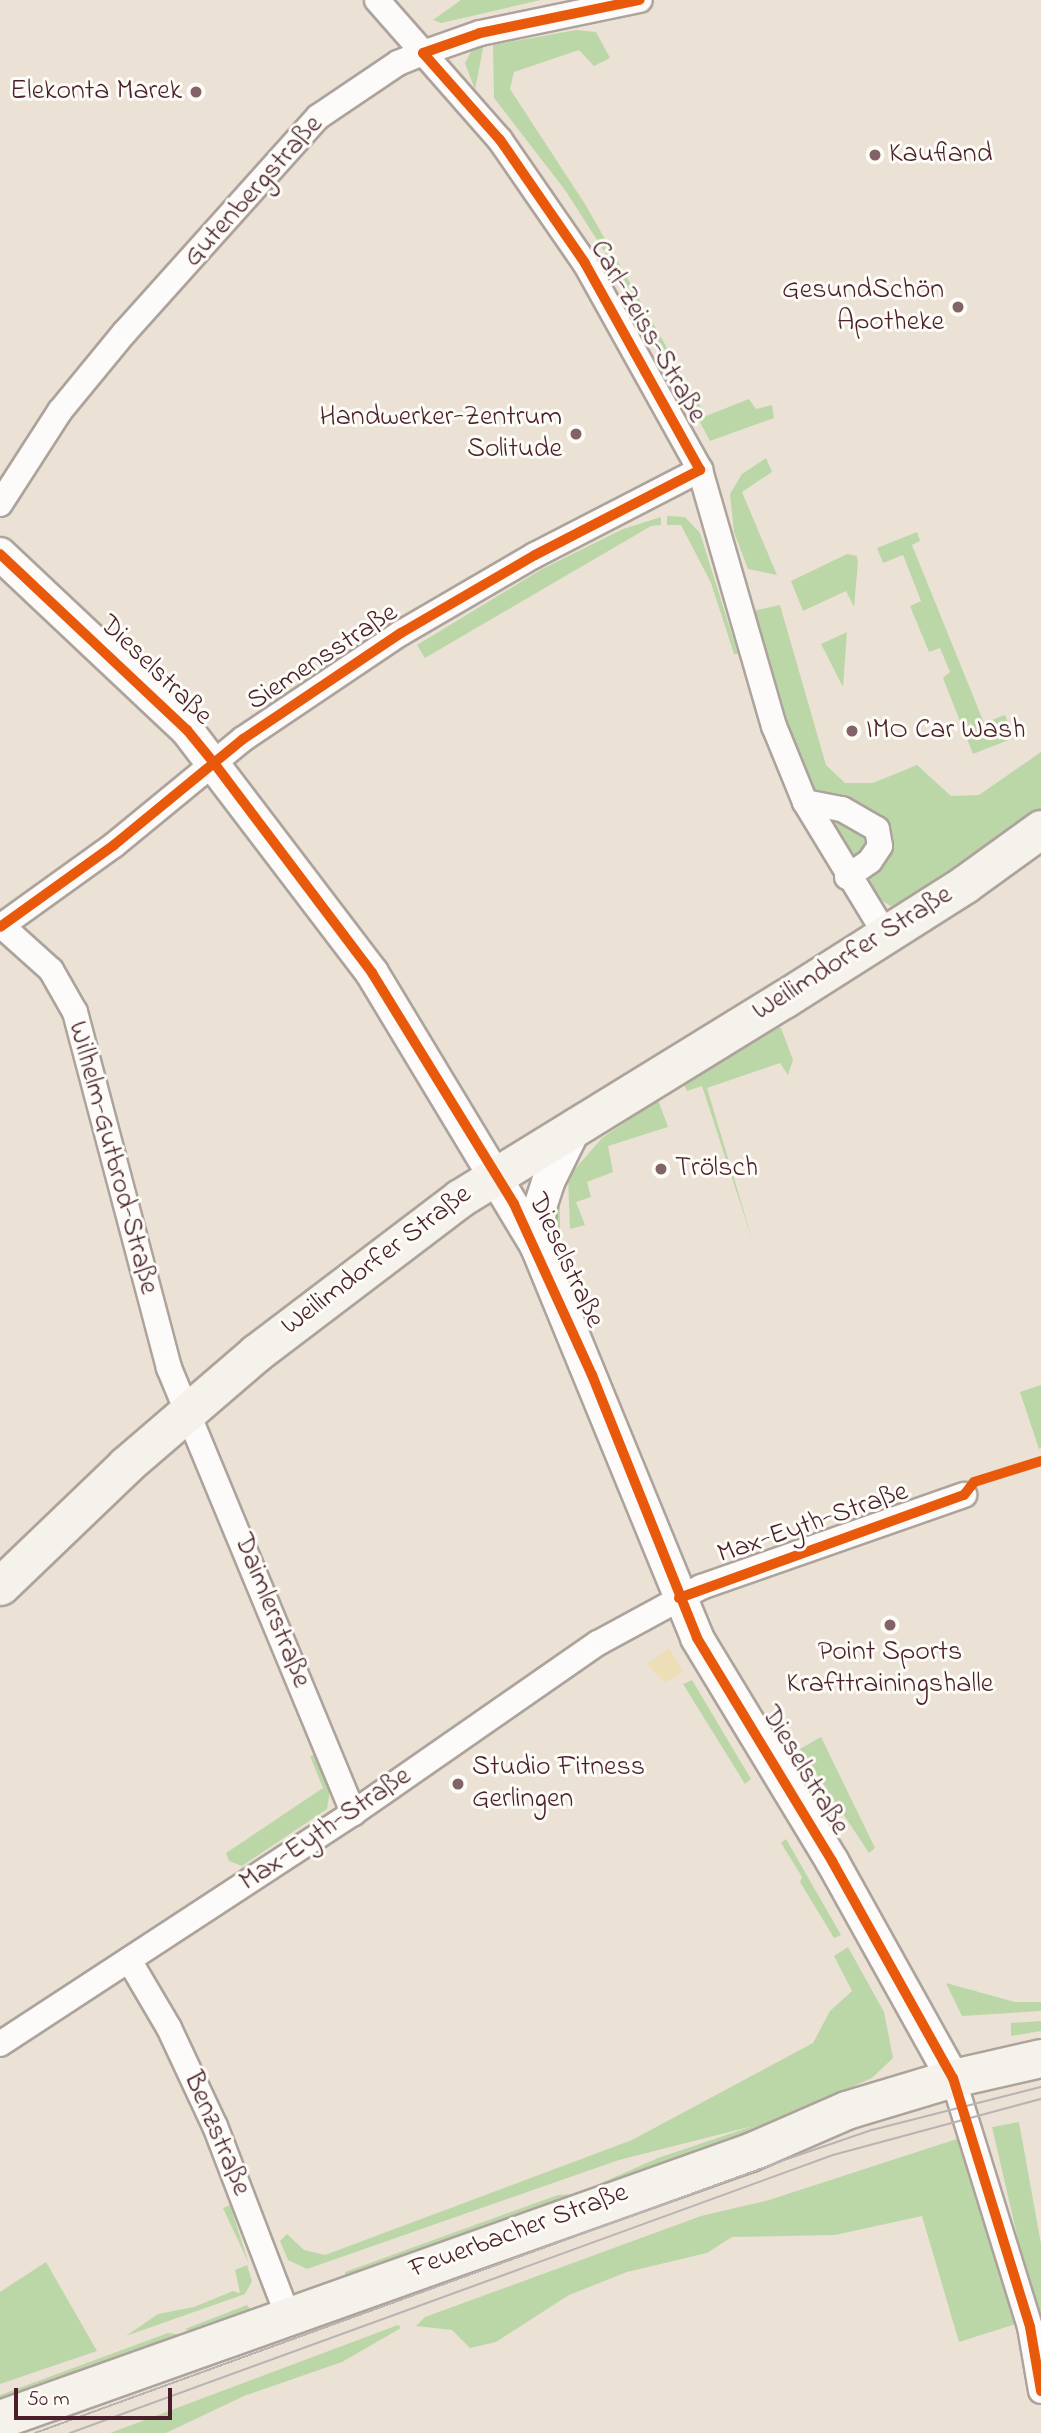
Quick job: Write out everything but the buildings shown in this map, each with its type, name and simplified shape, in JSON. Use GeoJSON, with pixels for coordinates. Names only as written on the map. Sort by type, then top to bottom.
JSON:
{"type":"FeatureCollection","features":[{"type":"Feature","properties":{"kind":"main road","name":"Weilimdorfer Straße"},"geometry":{"type":"LineString","coordinates":[[0,1586],[189,1410],[338,1288],[496,1173],[886,935],[1041,829]]}},
{"type":"Feature","properties":{"kind":"main road","name":"Feuerbacher Straße"},"geometry":{"type":"LineString","coordinates":[[0,2419],[750,2152],[846,2110],[953,2078],[1041,2059]]}},
{"type":"Feature","properties":{"kind":"street","name":"Carl-Zeiss-Straße"},"geometry":{"type":"LineString","coordinates":[[377,0],[500,140],[585,263],[700,470]]}},
{"type":"Feature","properties":{"kind":"street","name":"Gutenbergstraße"},"geometry":{"type":"LineString","coordinates":[[0,504],[68,401],[291,145],[335,104],[398,63],[480,33],[640,0]]}},
{"type":"Feature","properties":{"kind":"street","name":"Siemensstraße"},"geometry":{"type":"LineString","coordinates":[[1,926],[114,845],[268,721],[468,591],[700,470]]}},
{"type":"Feature","properties":{"kind":"street"},"geometry":{"type":"LineString","coordinates":[[700,470],[775,726],[805,802],[847,877],[886,935]]}},
{"type":"Feature","properties":{"kind":"street","name":"Dieselstraße"},"geometry":{"type":"LineString","coordinates":[[0,554],[187,730],[372,973],[496,1173],[537,1247],[697,1638],[832,1861],[953,2078]]}},
{"type":"Feature","properties":{"kind":"street"},"geometry":{"type":"LineString","coordinates":[[805,802],[842,809],[877,829],[880,846],[870,861],[847,877]]}},
{"type":"Feature","properties":{"kind":"street","name":"Wilhelm-Gutbrod-Straße"},"geometry":{"type":"LineString","coordinates":[[1,926],[51,970],[75,1012],[169,1368],[189,1410]]}},
{"type":"Feature","properties":{"kind":"street"},"geometry":{"type":"LineString","coordinates":[[537,1247],[544,1194],[576,1125]]}},
{"type":"Feature","properties":{"kind":"street","name":"Daimlerstraße"},"geometry":{"type":"LineString","coordinates":[[189,1410],[354,1813]]}},
{"type":"Feature","properties":{"kind":"street","name":"Max-Eyth-Straße"},"geometry":{"type":"LineString","coordinates":[[0,2044],[354,1813],[598,1643],[679,1598],[964,1495]]}},
{"type":"Feature","properties":{"kind":"street","name":"Benzstraße"},"geometry":{"type":"LineString","coordinates":[[129,1960],[169,2028],[215,2126],[288,2316]]}},
{"type":"Feature","properties":{"kind":"street"},"geometry":{"type":"LineString","coordinates":[[953,2078],[1030,2328],[1041,2391]]}},
{"type":"Feature","properties":{"kind":"green space"},"geometry":{"type":"Polygon","coordinates":[[[461,0],[541,0],[441,23],[433,20],[461,0]]]}},
{"type":"Feature","properties":{"kind":"green space"},"geometry":{"type":"Polygon","coordinates":[[[576,30],[596,32],[610,58],[594,66],[579,50],[514,72],[510,89],[585,204],[706,416],[749,399],[756,409],[772,405],[774,418],[710,441],[633,296],[565,190],[494,98],[493,45],[576,30]]]}},
{"type":"Feature","properties":{"kind":"green space"},"geometry":{"type":"Polygon","coordinates":[[[476,42],[484,43],[475,90],[465,63],[476,42]]]}},
{"type":"Feature","properties":{"kind":"green space"},"geometry":{"type":"Polygon","coordinates":[[[766,458],[772,472],[742,492],[777,575],[748,569],[734,532],[730,494],[742,474],[766,458]]]}},
{"type":"Feature","properties":{"kind":"green space"},"geometry":{"type":"Polygon","coordinates":[[[667,516],[685,517],[700,533],[738,654],[734,654],[711,583],[681,525],[667,525],[667,516]]]}},
{"type":"Feature","properties":{"kind":"green space"},"geometry":{"type":"Polygon","coordinates":[[[661,517],[661,525],[651,526],[425,658],[417,645],[542,569],[623,529],[661,517]]]}},
{"type":"Feature","properties":{"kind":"green space"},"geometry":{"type":"Polygon","coordinates":[[[917,532],[920,541],[912,545],[984,723],[1005,715],[1014,738],[973,754],[943,678],[950,672],[940,648],[929,652],[910,606],[921,601],[903,555],[883,563],[877,548],[917,532]]]}},
{"type":"Feature","properties":{"kind":"green space"},"geometry":{"type":"Polygon","coordinates":[[[847,554],[857,556],[858,562],[854,607],[846,591],[803,611],[791,581],[847,554]]]}},
{"type":"Feature","properties":{"kind":"green space"},"geometry":{"type":"Polygon","coordinates":[[[780,605],[826,765],[845,783],[873,783],[917,765],[951,796],[979,795],[1041,752],[1041,827],[965,884],[890,906],[847,877],[805,802],[743,613],[780,605]]]}},
{"type":"Feature","properties":{"kind":"green space"},"geometry":{"type":"Polygon","coordinates":[[[847,632],[843,687],[821,644],[847,632]]]}},
{"type":"Feature","properties":{"kind":"green space"},"geometry":{"type":"Polygon","coordinates":[[[774,1028],[781,1028],[793,1060],[788,1075],[780,1063],[707,1088],[753,1242],[702,1086],[687,1091],[683,1083],[774,1028]]]}},
{"type":"Feature","properties":{"kind":"green space"},"geometry":{"type":"Polygon","coordinates":[[[658,1100],[668,1127],[608,1146],[613,1172],[587,1182],[591,1197],[576,1202],[585,1225],[570,1229],[568,1177],[602,1138],[658,1100]]]}},
{"type":"Feature","properties":{"kind":"green space"},"geometry":{"type":"Polygon","coordinates":[[[555,1202],[560,1202],[560,1257],[555,1257],[555,1202]]]}},
{"type":"Feature","properties":{"kind":"green space"},"geometry":{"type":"Polygon","coordinates":[[[1041,1385],[1041,1448],[1039,1449],[1020,1392],[1041,1385]]]}},
{"type":"Feature","properties":{"kind":"green space"},"geometry":{"type":"Polygon","coordinates":[[[692,1680],[751,1779],[745,1784],[683,1684],[692,1680]]]}},
{"type":"Feature","properties":{"kind":"green space"},"geometry":{"type":"Polygon","coordinates":[[[821,1737],[875,1848],[869,1853],[800,1749],[821,1737]]]}},
{"type":"Feature","properties":{"kind":"green space"},"geometry":{"type":"Polygon","coordinates":[[[321,1752],[332,1779],[327,1809],[242,1866],[229,1861],[226,1853],[323,1788],[310,1756],[321,1752]]]}},
{"type":"Feature","properties":{"kind":"green space"},"geometry":{"type":"Polygon","coordinates":[[[794,1757],[838,1823],[819,1807],[786,1761],[794,1757]]]}},
{"type":"Feature","properties":{"kind":"green space"},"geometry":{"type":"Polygon","coordinates":[[[786,1839],[841,1935],[834,1938],[800,1882],[802,1877],[781,1843],[786,1839]]]}},
{"type":"Feature","properties":{"kind":"green space"},"geometry":{"type":"Polygon","coordinates":[[[848,1947],[884,2012],[893,2058],[872,2078],[734,2139],[347,2282],[345,2272],[558,2195],[576,2194],[658,2158],[753,2126],[619,2160],[307,2269],[288,2260],[280,2241],[287,2234],[304,2250],[325,2255],[632,2140],[813,2043],[830,2011],[852,1991],[834,1956],[848,1947]]]}},
{"type":"Feature","properties":{"kind":"green space"},"geometry":{"type":"Polygon","coordinates":[[[946,1983],[1015,2002],[1041,2002],[1041,2011],[962,2016],[946,1983]]]}},
{"type":"Feature","properties":{"kind":"green space"},"geometry":{"type":"Polygon","coordinates":[[[1041,2021],[1041,2031],[1011,2036],[1011,2023],[1041,2021]]]}},
{"type":"Feature","properties":{"kind":"green space"},"geometry":{"type":"Polygon","coordinates":[[[1019,2122],[1041,2244],[1041,2339],[992,2127],[1019,2122]]]}},
{"type":"Feature","properties":{"kind":"green space"},"geometry":{"type":"Polygon","coordinates":[[[963,2137],[1019,2323],[959,2342],[922,2216],[835,2235],[732,2237],[707,2253],[627,2272],[569,2295],[496,2342],[470,2348],[452,2330],[416,2326],[425,2317],[701,2216],[769,2200],[963,2137]]]}},
{"type":"Feature","properties":{"kind":"green space"},"geometry":{"type":"Polygon","coordinates":[[[230,2205],[249,2264],[223,2208],[230,2205]]]}},
{"type":"Feature","properties":{"kind":"green space"},"geometry":{"type":"Polygon","coordinates":[[[46,2262],[97,2351],[0,2384],[0,2292],[46,2262]]]}},
{"type":"Feature","properties":{"kind":"green space"},"geometry":{"type":"Polygon","coordinates":[[[247,2265],[252,2281],[245,2294],[126,2336],[158,2314],[194,2307],[233,2291],[240,2293],[235,2270],[247,2265]]]}},
{"type":"Feature","properties":{"kind":"green space"},"geometry":{"type":"Polygon","coordinates":[[[247,2305],[251,2310],[198,2334],[185,2329],[247,2305]]]}},
{"type":"Feature","properties":{"kind":"green space"},"geometry":{"type":"Polygon","coordinates":[[[398,2325],[401,2328],[342,2362],[244,2396],[166,2433],[110,2433],[398,2325]]]}},
{"type":"Feature","properties":{"kind":"green space"},"geometry":{"type":"Polygon","coordinates":[[[168,2333],[182,2335],[0,2405],[0,2395],[168,2333]]]}},
{"type":"Feature","properties":{"kind":"sand"},"geometry":{"type":"Polygon","coordinates":[[[669,1648],[683,1672],[665,1683],[647,1664],[669,1648]]]}},
{"type":"Feature","properties":{"kind":"tram line"},"geometry":{"type":"LineString","coordinates":[[35,2433],[790,2158],[872,2130],[1041,2087]]}},
{"type":"Feature","properties":{"kind":"tram line"},"geometry":{"type":"LineString","coordinates":[[70,2433],[833,2155],[1041,2099]]}},
{"type":"Feature","properties":{"kind":"cycle path"},"geometry":{"type":"LineString","coordinates":[[0,927],[114,845],[243,739],[401,633],[535,555],[700,470],[585,263],[500,140],[423,53],[480,33],[640,0]]}},
{"type":"Feature","properties":{"kind":"cycle path"},"geometry":{"type":"LineString","coordinates":[[0,554],[187,730],[214,763],[372,973],[514,1204],[592,1375],[697,1638],[832,1861],[953,2078],[1030,2327],[1041,2391]]}},
{"type":"Feature","properties":{"kind":"cycle path"},"geometry":{"type":"LineString","coordinates":[[679,1598],[964,1495],[974,1482],[1041,1461]]}},
{"type":"Feature","properties":{"kind":"place","name":"Elekonta Marek"},"geometry":{"type":"Point","coordinates":[196,92]}},
{"type":"Feature","properties":{"kind":"place","name":"Kaufland"},"geometry":{"type":"Point","coordinates":[875,155]}},
{"type":"Feature","properties":{"kind":"place","name":"GesundSchön Apotheke"},"geometry":{"type":"Point","coordinates":[958,307]}},
{"type":"Feature","properties":{"kind":"place","name":"Handwerker-Zentrum Solitude"},"geometry":{"type":"Point","coordinates":[576,434]}},
{"type":"Feature","properties":{"kind":"place","name":"IMO Car Wash"},"geometry":{"type":"Point","coordinates":[852,731]}},
{"type":"Feature","properties":{"kind":"place","name":"Trölsch"},"geometry":{"type":"Point","coordinates":[661,1169]}},
{"type":"Feature","properties":{"kind":"place","name":"Point Sports Krafttrainingshalle"},"geometry":{"type":"Point","coordinates":[890,1625]}},
{"type":"Feature","properties":{"kind":"place","name":"Studio Fitness Gerlingen"},"geometry":{"type":"Point","coordinates":[458,1784]}}]}
